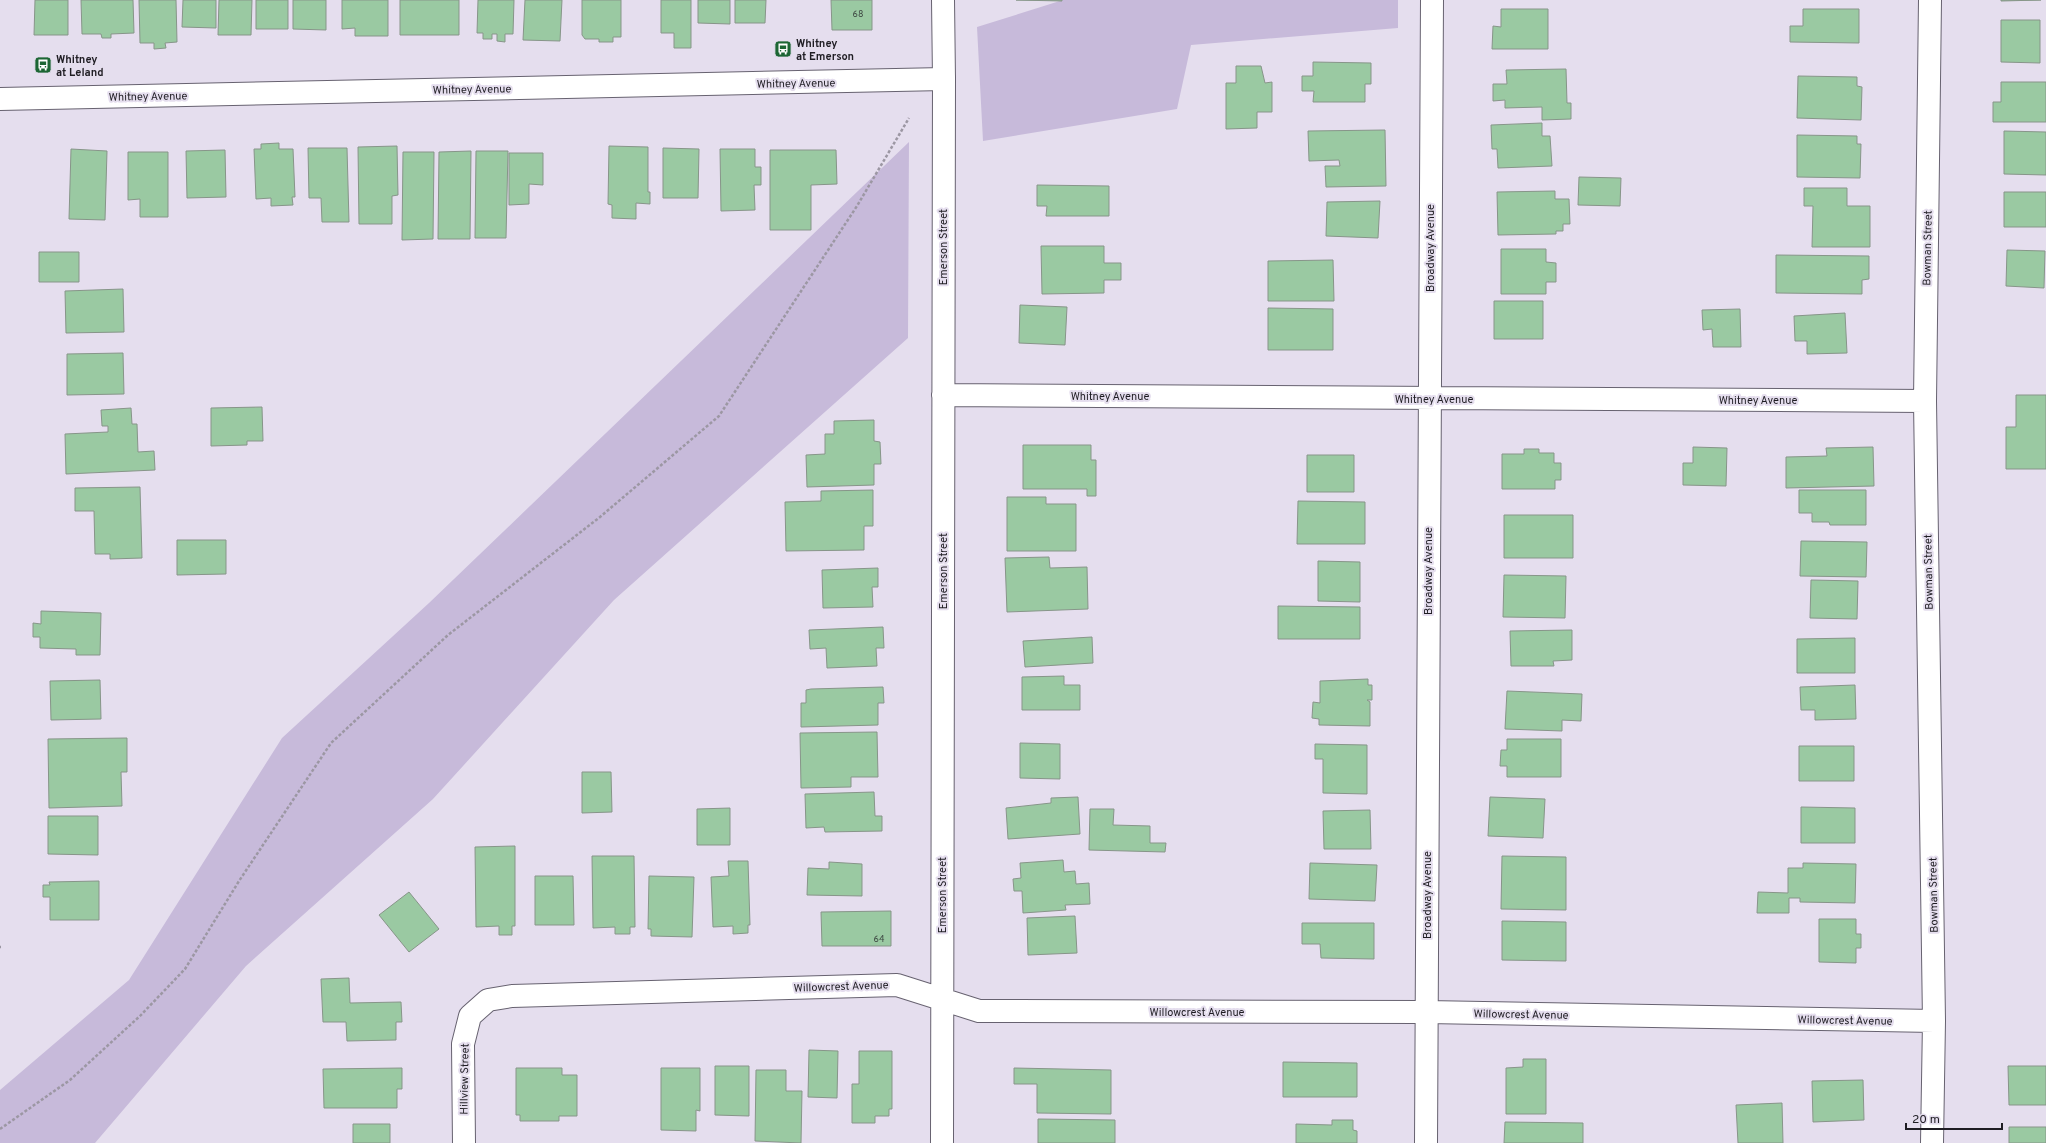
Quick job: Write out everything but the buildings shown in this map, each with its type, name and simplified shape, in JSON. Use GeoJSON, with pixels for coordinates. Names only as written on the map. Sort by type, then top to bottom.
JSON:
{"type":"FeatureCollection","features":[{"type":"Feature","properties":{"kind":"street","name":"Emerson Street"},"geometry":{"type":"LineString","coordinates":[[942,1143],[943,0]]}},
{"type":"Feature","properties":{"kind":"street","name":"Broadway Avenue"},"geometry":{"type":"LineString","coordinates":[[1426,1143],[1432,0]]}},
{"type":"Feature","properties":{"kind":"street","name":"Bowman Street"},"geometry":{"type":"LineString","coordinates":[[1930,0],[1925,401],[1934,1021],[1932,1143]]}},
{"type":"Feature","properties":{"kind":"street","name":"Whitney Avenue"},"geometry":{"type":"LineString","coordinates":[[0,99],[944,79]]}},
{"type":"Feature","properties":{"kind":"street","name":"Whitney Avenue"},"geometry":{"type":"LineString","coordinates":[[943,395],[1925,401]]}},
{"type":"Feature","properties":{"kind":"street","name":"Willowcrest Avenue"},"geometry":{"type":"LineString","coordinates":[[470,1016],[488,1000],[512,996],[896,985],[979,1011],[1427,1012],[1934,1021]]}},
{"type":"Feature","properties":{"kind":"street","name":"Hillview Street"},"geometry":{"type":"LineString","coordinates":[[464,1143],[463,1044],[470,1016]]}},
{"type":"Feature","properties":{"kind":"path"},"geometry":{"type":"LineString","coordinates":[[0,1130],[70,1080],[140,1016],[186,969],[239,881],[331,743],[448,636],[600,517],[719,416],[857,206],[909,118]]}},
{"type":"Feature","properties":{"kind":"shaded area"},"geometry":{"type":"Polygon","coordinates":[[[1063,0],[1398,0],[1398,28],[1191,45],[1177,109],[983,141],[977,27],[1063,0]]]}},
{"type":"Feature","properties":{"kind":"shaded area"},"geometry":{"type":"Polygon","coordinates":[[[909,142],[908,338],[614,600],[433,799],[246,966],[95,1143],[0,1143],[0,1090],[129,980],[282,738],[429,603],[909,142]]]}},
{"type":"Feature","properties":{"kind":"place","name":"Whitney at Emerson"},"geometry":{"type":"Point","coordinates":[783,49]}},
{"type":"Feature","properties":{"kind":"place","name":"Whitney at Leland"},"geometry":{"type":"Point","coordinates":[43,65]}}]}
